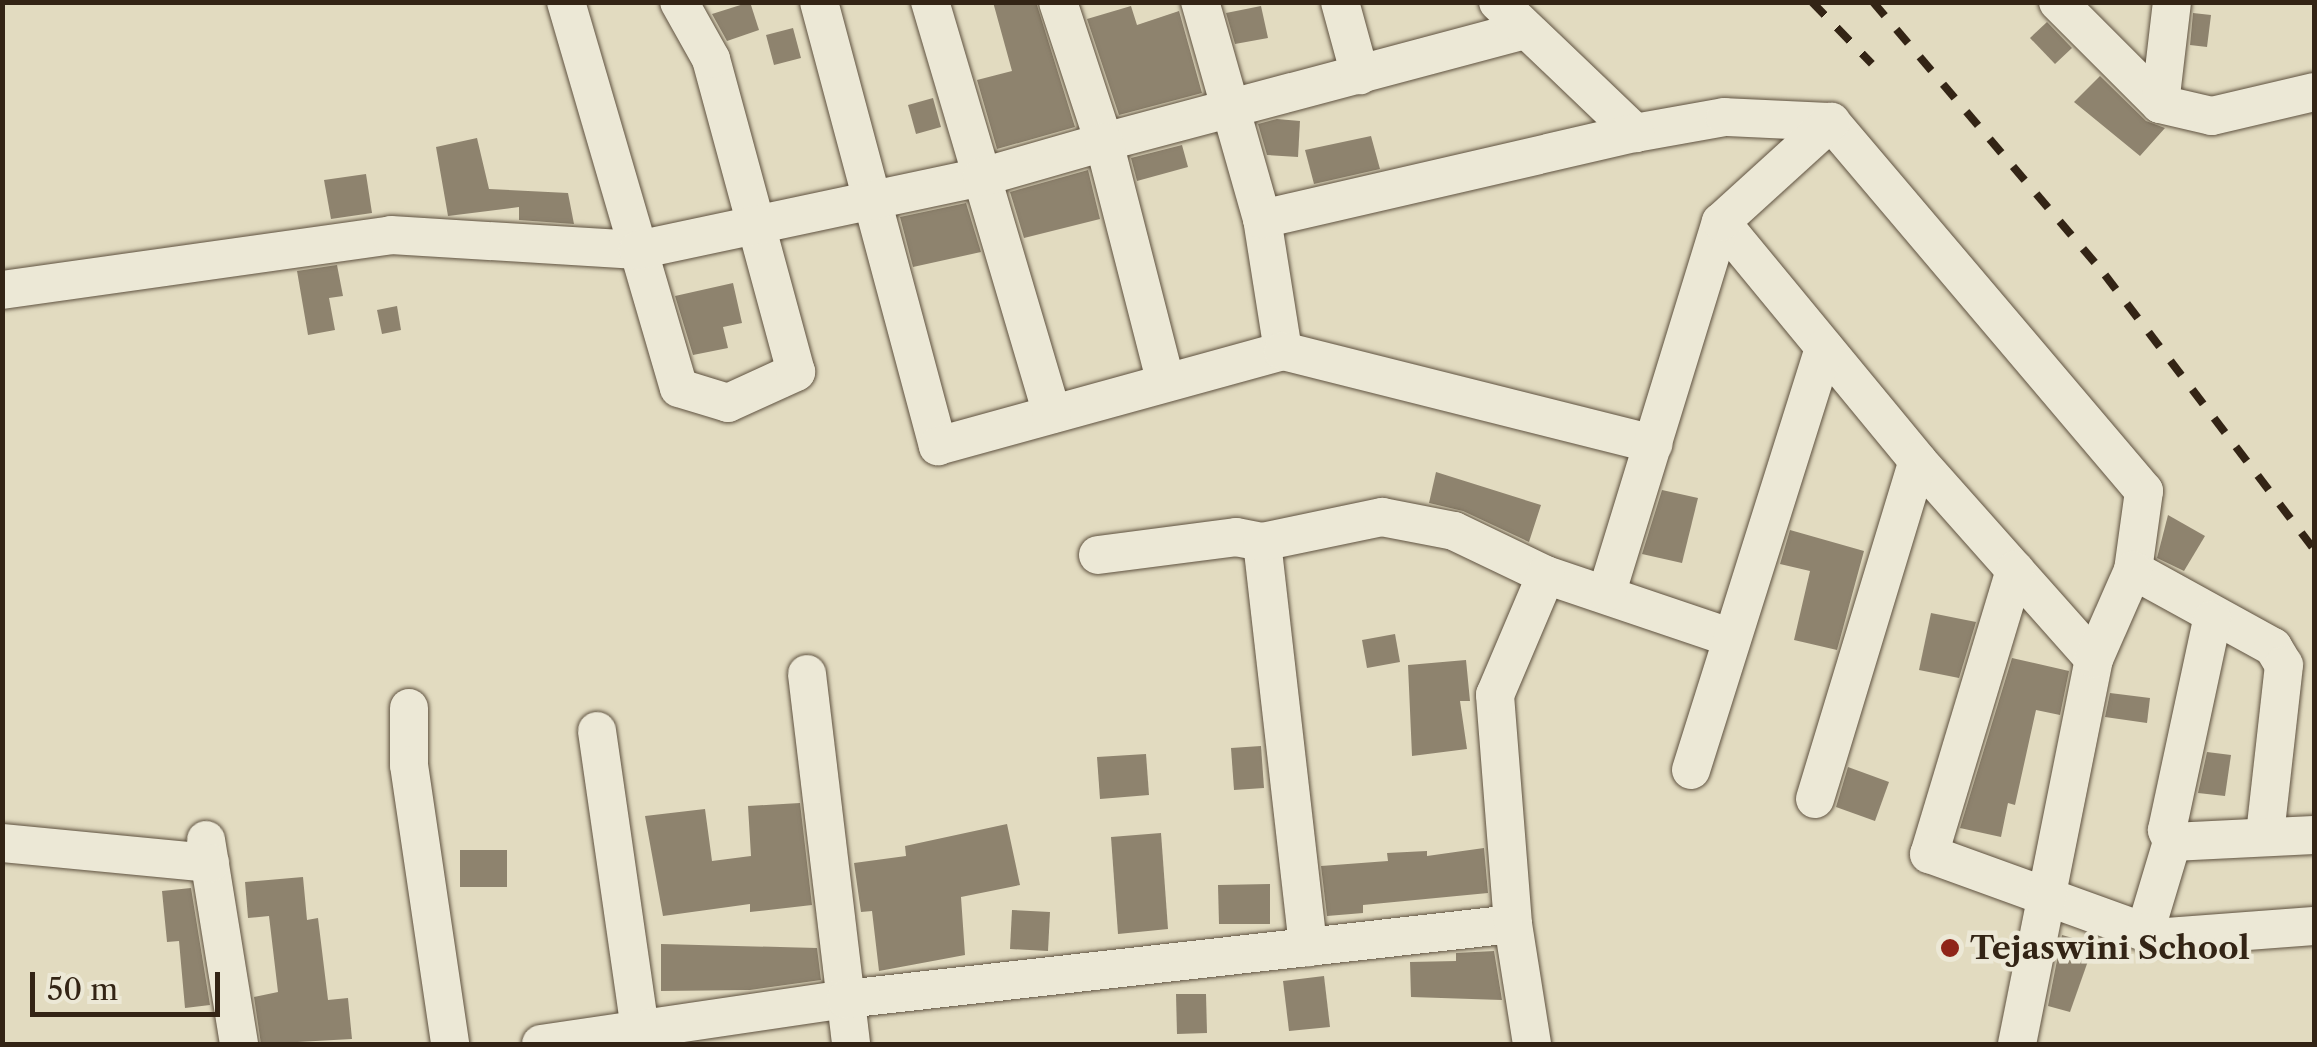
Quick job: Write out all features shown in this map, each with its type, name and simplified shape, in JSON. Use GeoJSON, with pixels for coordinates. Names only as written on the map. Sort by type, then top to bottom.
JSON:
{"type":"FeatureCollection","features":[{"type":"Feature","properties":{"kind":"street"},"geometry":{"type":"LineString","coordinates":[[566,2],[679,388],[728,402],[796,372],[712,59],[679,2]]}},
{"type":"Feature","properties":{"kind":"street"},"geometry":{"type":"LineString","coordinates":[[819,2],[938,446],[1283,350],[1652,444]]}},
{"type":"Feature","properties":{"kind":"street"},"geometry":{"type":"LineString","coordinates":[[930,2],[1052,414]]}},
{"type":"Feature","properties":{"kind":"street"},"geometry":{"type":"LineString","coordinates":[[1058,2],[1104,142],[1166,380]]}},
{"type":"Feature","properties":{"kind":"street"},"geometry":{"type":"LineString","coordinates":[[1200,2],[1262,219],[1283,350]]}},
{"type":"Feature","properties":{"kind":"street"},"geometry":{"type":"LineString","coordinates":[[1340,2],[1360,75]]}},
{"type":"Feature","properties":{"kind":"street"},"geometry":{"type":"LineString","coordinates":[[1498,2],[1635,133]]}},
{"type":"Feature","properties":{"kind":"street"},"geometry":{"type":"LineString","coordinates":[[2058,2],[2160,104],[2212,116],[2314,92]]}},
{"type":"Feature","properties":{"kind":"street"},"geometry":{"type":"LineString","coordinates":[[2160,104],[2172,2]]}},
{"type":"Feature","properties":{"kind":"street"},"geometry":{"type":"LineString","coordinates":[[2,290],[392,235],[638,250],[982,177],[1231,105],[1526,30]]}},
{"type":"Feature","properties":{"kind":"street"},"geometry":{"type":"LineString","coordinates":[[1262,219],[1635,133],[1725,117],[1831,122],[2144,491],[2133,570],[2094,659],[2043,900],[2018,1044]]}},
{"type":"Feature","properties":{"kind":"street"},"geometry":{"type":"LineString","coordinates":[[1607,592],[1721,222],[1831,122]]}},
{"type":"Feature","properties":{"kind":"street"},"geometry":{"type":"LineString","coordinates":[[1721,222],[1918,462],[2094,659]]}},
{"type":"Feature","properties":{"kind":"street"},"geometry":{"type":"LineString","coordinates":[[1691,770],[1824,347]]}},
{"type":"Feature","properties":{"kind":"street"},"geometry":{"type":"LineString","coordinates":[[1815,800],[1918,462]]}},
{"type":"Feature","properties":{"kind":"street"},"geometry":{"type":"LineString","coordinates":[[1098,555],[1236,537],[1262,542],[1382,518],[1454,531],[1546,575],[1607,592],[1732,638]]}},
{"type":"Feature","properties":{"kind":"street"},"geometry":{"type":"LineString","coordinates":[[1262,542],[1308,947]]}},
{"type":"Feature","properties":{"kind":"street"},"geometry":{"type":"LineString","coordinates":[[2015,570],[1929,854],[2043,900],[2167,937],[2314,926]]}},
{"type":"Feature","properties":{"kind":"street"},"geometry":{"type":"LineString","coordinates":[[2133,570],[2212,620],[2272,647],[2284,666],[2265,834]]}},
{"type":"Feature","properties":{"kind":"street"},"geometry":{"type":"LineString","coordinates":[[1532,1044],[1513,924],[1495,695],[1546,575]]}},
{"type":"Feature","properties":{"kind":"street"},"geometry":{"type":"LineString","coordinates":[[2145,932],[2172,842],[2170,811],[2212,620]]}},
{"type":"Feature","properties":{"kind":"street"},"geometry":{"type":"LineString","coordinates":[[807,674],[852,1044]]}},
{"type":"Feature","properties":{"kind":"street"},"geometry":{"type":"LineString","coordinates":[[410,708],[409,765],[450,1044]]}},
{"type":"Feature","properties":{"kind":"street"},"geometry":{"type":"LineString","coordinates":[[598,732],[640,1030]]}},
{"type":"Feature","properties":{"kind":"street"},"geometry":{"type":"LineString","coordinates":[[2172,842],[2265,834],[2314,836]]}},
{"type":"Feature","properties":{"kind":"street"},"geometry":{"type":"LineString","coordinates":[[2,843],[208,851],[238,1044]]}},
{"type":"Feature","properties":{"kind":"street"},"geometry":{"type":"LineString","coordinates":[[541,1044],[846,999],[1513,924]]}},
{"type":"Feature","properties":{"kind":"building"},"geometry":{"type":"Polygon","coordinates":[[[750,2],[759,30],[727,41],[712,14],[750,2]]]}},
{"type":"Feature","properties":{"kind":"building"},"geometry":{"type":"Polygon","coordinates":[[[993,2],[1036,2],[1075,127],[997,149],[977,80],[1012,71],[993,2]]]}},
{"type":"Feature","properties":{"kind":"building"},"geometry":{"type":"Polygon","coordinates":[[[1131,6],[1137,25],[1179,11],[1202,93],[1119,115],[1087,19],[1131,6]]]}},
{"type":"Feature","properties":{"kind":"building"},"geometry":{"type":"Polygon","coordinates":[[[1261,6],[1268,38],[1235,44],[1226,13],[1261,6]]]}},
{"type":"Feature","properties":{"kind":"building"},"geometry":{"type":"Polygon","coordinates":[[[2193,13],[2211,15],[2207,47],[2190,45],[2193,13]]]}},
{"type":"Feature","properties":{"kind":"building"},"geometry":{"type":"Polygon","coordinates":[[[2047,22],[2072,48],[2055,64],[2030,38],[2047,22]]]}},
{"type":"Feature","properties":{"kind":"building"},"geometry":{"type":"Polygon","coordinates":[[[793,28],[801,58],[774,65],[766,35],[793,28]]]}},
{"type":"Feature","properties":{"kind":"building"},"geometry":{"type":"Polygon","coordinates":[[[2100,76],[2146,121],[2165,128],[2140,156],[2074,102],[2100,76]]]}},
{"type":"Feature","properties":{"kind":"building"},"geometry":{"type":"Polygon","coordinates":[[[933,98],[941,127],[916,134],[908,105],[933,98]]]}},
{"type":"Feature","properties":{"kind":"building"},"geometry":{"type":"Polygon","coordinates":[[[1277,119],[1300,121],[1298,157],[1267,155],[1258,124],[1277,119]]]}},
{"type":"Feature","properties":{"kind":"building"},"geometry":{"type":"Polygon","coordinates":[[[1371,136],[1380,169],[1314,184],[1305,150],[1371,136]]]}},
{"type":"Feature","properties":{"kind":"building"},"geometry":{"type":"Polygon","coordinates":[[[477,138],[489,189],[568,193],[574,224],[519,220],[519,207],[448,216],[436,147],[477,138]]]}},
{"type":"Feature","properties":{"kind":"building"},"geometry":{"type":"Polygon","coordinates":[[[1182,145],[1188,167],[1137,181],[1131,158],[1182,145]]]}},
{"type":"Feature","properties":{"kind":"building"},"geometry":{"type":"Polygon","coordinates":[[[1088,170],[1100,219],[1024,238],[1010,192],[1088,170]]]}},
{"type":"Feature","properties":{"kind":"building"},"geometry":{"type":"Polygon","coordinates":[[[366,174],[372,213],[331,219],[324,180],[366,174]]]}},
{"type":"Feature","properties":{"kind":"building"},"geometry":{"type":"Polygon","coordinates":[[[966,203],[981,252],[913,267],[900,217],[966,203]]]}},
{"type":"Feature","properties":{"kind":"building"},"geometry":{"type":"Polygon","coordinates":[[[337,265],[343,296],[329,298],[335,330],[308,335],[297,271],[337,265]]]}},
{"type":"Feature","properties":{"kind":"building"},"geometry":{"type":"Polygon","coordinates":[[[733,283],[742,323],[723,327],[728,348],[693,355],[675,296],[733,283]]]}},
{"type":"Feature","properties":{"kind":"building"},"geometry":{"type":"Polygon","coordinates":[[[397,306],[401,330],[382,334],[377,310],[397,306]]]}},
{"type":"Feature","properties":{"kind":"building"},"geometry":{"type":"Polygon","coordinates":[[[1436,472],[1541,505],[1529,542],[1463,511],[1429,503],[1436,472]]]}},
{"type":"Feature","properties":{"kind":"building"},"geometry":{"type":"Polygon","coordinates":[[[1662,490],[1698,498],[1682,563],[1642,554],[1662,490]]]}},
{"type":"Feature","properties":{"kind":"building"},"geometry":{"type":"Polygon","coordinates":[[[2168,515],[2205,536],[2184,571],[2157,558],[2168,515]]]}},
{"type":"Feature","properties":{"kind":"building"},"geometry":{"type":"Polygon","coordinates":[[[1790,530],[1864,551],[1837,650],[1794,640],[1810,571],[1780,564],[1790,530]]]}},
{"type":"Feature","properties":{"kind":"building"},"geometry":{"type":"Polygon","coordinates":[[[1931,613],[1976,622],[1959,678],[1919,670],[1931,613]]]}},
{"type":"Feature","properties":{"kind":"building"},"geometry":{"type":"Polygon","coordinates":[[[1395,634],[1400,662],[1367,668],[1362,640],[1395,634]]]}},
{"type":"Feature","properties":{"kind":"building"},"geometry":{"type":"Polygon","coordinates":[[[2012,658],[2069,671],[2060,715],[2036,710],[2015,805],[2008,803],[2001,837],[1960,828],[2012,658]]]}},
{"type":"Feature","properties":{"kind":"building"},"geometry":{"type":"Polygon","coordinates":[[[1466,660],[1470,701],[1460,701],[1467,749],[1412,756],[1408,665],[1466,660]]]}},
{"type":"Feature","properties":{"kind":"building"},"geometry":{"type":"Polygon","coordinates":[[[2110,693],[2150,698],[2147,723],[2105,717],[2110,693]]]}},
{"type":"Feature","properties":{"kind":"building"},"geometry":{"type":"Polygon","coordinates":[[[1261,746],[1264,788],[1234,790],[1231,748],[1261,746]]]}},
{"type":"Feature","properties":{"kind":"building"},"geometry":{"type":"Polygon","coordinates":[[[2207,752],[2231,755],[2225,796],[2198,793],[2207,752]]]}},
{"type":"Feature","properties":{"kind":"building"},"geometry":{"type":"Polygon","coordinates":[[[1146,754],[1149,795],[1100,799],[1097,757],[1146,754]]]}},
{"type":"Feature","properties":{"kind":"building"},"geometry":{"type":"Polygon","coordinates":[[[1848,767],[1889,782],[1875,821],[1836,807],[1848,767]]]}},
{"type":"Feature","properties":{"kind":"building"},"geometry":{"type":"Polygon","coordinates":[[[800,803],[812,905],[750,912],[750,904],[663,916],[645,816],[705,809],[712,861],[751,856],[748,806],[800,803]]]}},
{"type":"Feature","properties":{"kind":"building"},"geometry":{"type":"Polygon","coordinates":[[[1007,824],[1020,885],[961,897],[965,955],[879,971],[872,911],[861,912],[854,863],[906,856],[905,846],[1007,824]]]}},
{"type":"Feature","properties":{"kind":"building"},"geometry":{"type":"Polygon","coordinates":[[[1161,833],[1168,929],[1118,934],[1111,837],[1161,833]]]}},
{"type":"Feature","properties":{"kind":"building"},"geometry":{"type":"Polygon","coordinates":[[[1484,848],[1488,893],[1363,905],[1363,913],[1327,916],[1321,866],[1388,861],[1387,853],[1427,851],[1427,856],[1484,848]]]}},
{"type":"Feature","properties":{"kind":"building"},"geometry":{"type":"Polygon","coordinates":[[[460,850],[507,850],[507,887],[460,887],[460,850]]]}},
{"type":"Feature","properties":{"kind":"building"},"geometry":{"type":"Polygon","coordinates":[[[303,877],[307,920],[318,918],[328,1000],[348,998],[352,1039],[261,1044],[254,997],[278,992],[269,916],[248,918],[245,882],[303,877]]]}},
{"type":"Feature","properties":{"kind":"building"},"geometry":{"type":"Polygon","coordinates":[[[1270,884],[1270,924],[1219,924],[1218,885],[1270,884]]]}},
{"type":"Feature","properties":{"kind":"building"},"geometry":{"type":"Polygon","coordinates":[[[191,888],[210,1005],[185,1008],[179,941],[167,942],[162,891],[191,888]]]}},
{"type":"Feature","properties":{"kind":"building"},"geometry":{"type":"Polygon","coordinates":[[[1012,910],[1050,912],[1048,951],[1010,949],[1012,910]]]}},
{"type":"Feature","properties":{"kind":"building"},"geometry":{"type":"Polygon","coordinates":[[[2062,935],[2094,944],[2070,1012],[2048,1006],[2062,935]]]}},
{"type":"Feature","properties":{"kind":"building"},"geometry":{"type":"Polygon","coordinates":[[[661,944],[817,948],[821,980],[750,990],[661,991],[661,944]]]}},
{"type":"Feature","properties":{"kind":"building"},"geometry":{"type":"Polygon","coordinates":[[[1494,951],[1502,1000],[1411,997],[1410,962],[1456,961],[1456,953],[1494,951]]]}},
{"type":"Feature","properties":{"kind":"building"},"geometry":{"type":"Polygon","coordinates":[[[1324,976],[1330,1027],[1289,1031],[1283,981],[1324,976]]]}},
{"type":"Feature","properties":{"kind":"building"},"geometry":{"type":"Polygon","coordinates":[[[1176,994],[1206,994],[1207,1033],[1177,1034],[1176,994]]]}},
{"type":"Feature","properties":{"kind":"railway"},"geometry":{"type":"LineString","coordinates":[[1812,2],[1872,64]]}},
{"type":"Feature","properties":{"kind":"railway"},"geometry":{"type":"LineString","coordinates":[[1873,2],[2105,275],[2314,549]]}},
{"type":"Feature","properties":{"kind":"place","name":"Tejaswini School"},"geometry":{"type":"Point","coordinates":[1950,948]}}]}
